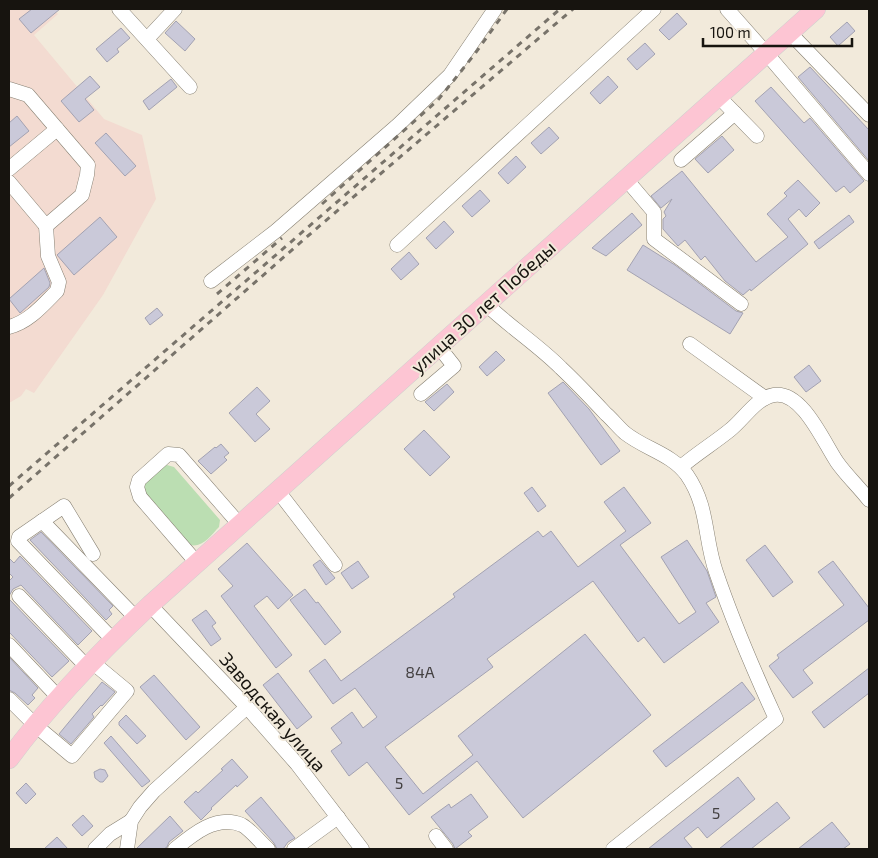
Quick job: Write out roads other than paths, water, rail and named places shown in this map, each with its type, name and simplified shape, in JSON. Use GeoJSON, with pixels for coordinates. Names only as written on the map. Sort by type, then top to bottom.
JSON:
{"type":"FeatureCollection","features":[{"type":"Feature","properties":{"kind":"main road","name":"улица 30 лет Победы"},"geometry":{"type":"LineString","coordinates":[[9,759],[59,698],[136,618],[816,9]]}},
{"type":"Feature","properties":{"kind":"street"},"geometry":{"type":"LineString","coordinates":[[119,9],[190,87]]}},
{"type":"Feature","properties":{"kind":"street"},"geometry":{"type":"LineString","coordinates":[[147,39],[175,9]]}},
{"type":"Feature","properties":{"kind":"street"},"geometry":{"type":"LineString","coordinates":[[211,281],[276,231],[398,125],[450,75],[495,9]]}},
{"type":"Feature","properties":{"kind":"street"},"geometry":{"type":"LineString","coordinates":[[396,245],[654,9]]}},
{"type":"Feature","properties":{"kind":"street"},"geometry":{"type":"LineString","coordinates":[[726,9],[766,52],[869,174]]}},
{"type":"Feature","properties":{"kind":"street"},"geometry":{"type":"LineString","coordinates":[[789,32],[869,115]]}},
{"type":"Feature","properties":{"kind":"street"},"geometry":{"type":"LineString","coordinates":[[9,89],[28,95],[88,165],[82,195],[46,226]]}},
{"type":"Feature","properties":{"kind":"street"},"geometry":{"type":"LineString","coordinates":[[718,96],[757,136]]}},
{"type":"Feature","properties":{"kind":"street"},"geometry":{"type":"LineString","coordinates":[[681,160],[734,113]]}},
{"type":"Feature","properties":{"kind":"street"},"geometry":{"type":"LineString","coordinates":[[9,169],[57,129]]}},
{"type":"Feature","properties":{"kind":"street"},"geometry":{"type":"LineString","coordinates":[[626,179],[654,212],[654,239],[741,304]]}},
{"type":"Feature","properties":{"kind":"street"},"geometry":{"type":"LineString","coordinates":[[9,182],[46,226],[48,256],[59,282],[57,291],[31,317],[9,327]]}},
{"type":"Feature","properties":{"kind":"street"},"geometry":{"type":"LineString","coordinates":[[486,304],[509,326],[536,345],[562,368],[624,432],[643,445],[665,455],[681,467],[696,492],[703,509],[715,570],[754,670],[776,719],[613,849]]}},
{"type":"Feature","properties":{"kind":"street"},"geometry":{"type":"LineString","coordinates":[[690,344],[765,398]]}},
{"type":"Feature","properties":{"kind":"street"},"geometry":{"type":"LineString","coordinates":[[421,394],[454,366],[439,347]]}},
{"type":"Feature","properties":{"kind":"street"},"geometry":{"type":"LineString","coordinates":[[681,467],[731,430],[765,398],[782,395],[797,403],[809,416],[838,463],[869,500]]}},
{"type":"Feature","properties":{"kind":"street"},"geometry":{"type":"LineString","coordinates":[[197,563],[140,497],[136,487],[139,480],[159,461],[168,454],[179,455],[240,525]]}},
{"type":"Feature","properties":{"kind":"street"},"geometry":{"type":"LineString","coordinates":[[278,491],[335,565]]}},
{"type":"Feature","properties":{"kind":"street"},"geometry":{"type":"LineString","coordinates":[[93,554],[64,506],[19,537],[18,541],[114,640]]}},
{"type":"Feature","properties":{"kind":"street"},"geometry":{"type":"LineString","coordinates":[[42,521],[136,618]]}},
{"type":"Feature","properties":{"kind":"street"},"geometry":{"type":"LineString","coordinates":[[9,698],[35,726],[72,756],[127,691],[90,665],[19,596]]}},
{"type":"Feature","properties":{"kind":"street","name":"Заводская улица"},"geometry":{"type":"LineString","coordinates":[[150,605],[247,707],[297,764],[362,849]]}},
{"type":"Feature","properties":{"kind":"street"},"geometry":{"type":"LineString","coordinates":[[9,645],[59,698]]}},
{"type":"Feature","properties":{"kind":"street"},"geometry":{"type":"LineString","coordinates":[[127,849],[131,821],[140,807],[154,791],[247,707]]}},
{"type":"Feature","properties":{"kind":"street"},"geometry":{"type":"LineString","coordinates":[[294,849],[338,817]]}},
{"type":"Feature","properties":{"kind":"street"},"geometry":{"type":"LineString","coordinates":[[95,849],[110,834],[131,821]]}},
{"type":"Feature","properties":{"kind":"street"},"geometry":{"type":"LineString","coordinates":[[175,849],[203,828],[220,822],[232,822],[243,826],[268,849]]}},
{"type":"Feature","properties":{"kind":"street"},"geometry":{"type":"LineString","coordinates":[[436,836],[446,849]]}},
{"type":"Feature","properties":{"kind":"railway"},"geometry":{"type":"LineString","coordinates":[[322,204],[438,100],[507,9]]}},
{"type":"Feature","properties":{"kind":"railway"},"geometry":{"type":"LineString","coordinates":[[9,486],[560,9]]}},
{"type":"Feature","properties":{"kind":"railway"},"geometry":{"type":"LineString","coordinates":[[9,498],[309,235],[573,9]]}},
{"type":"Feature","properties":{"kind":"railway"},"geometry":{"type":"LineString","coordinates":[[217,294],[282,238]]}}]}
